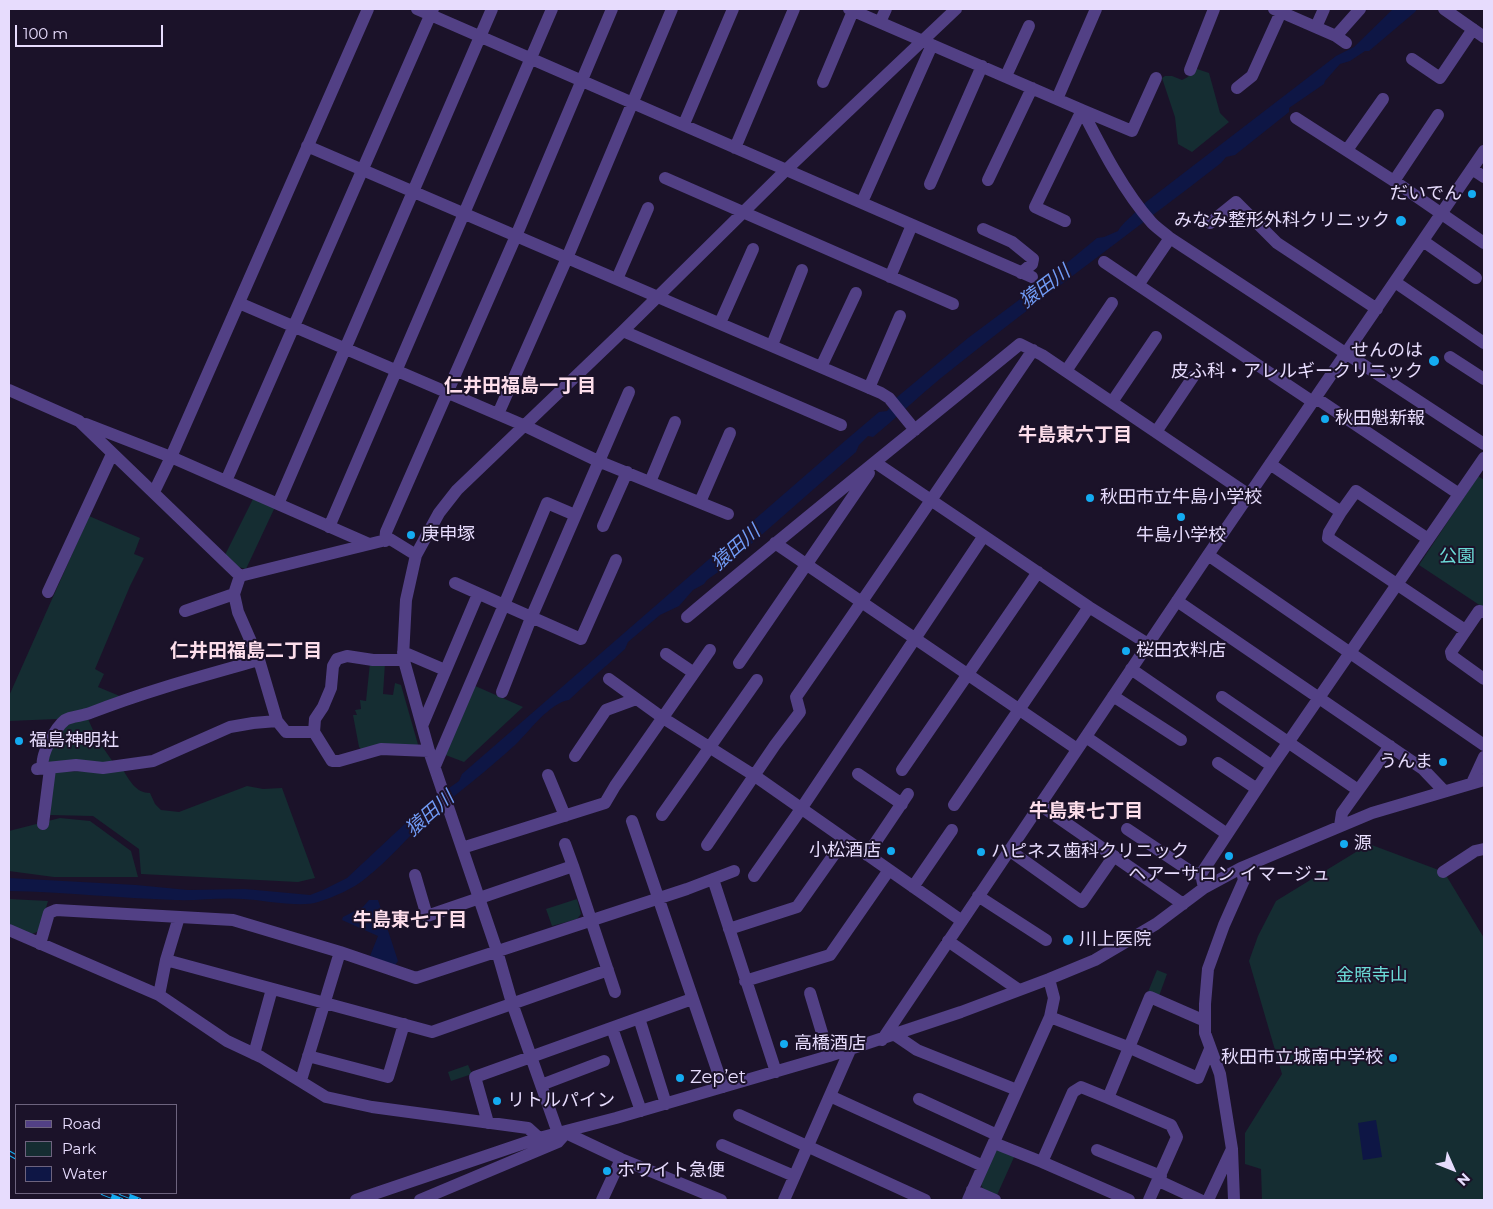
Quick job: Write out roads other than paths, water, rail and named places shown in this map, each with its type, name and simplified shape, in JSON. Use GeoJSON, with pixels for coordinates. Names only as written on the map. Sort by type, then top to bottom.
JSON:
{"type":"FeatureCollection","features":[{"type":"Feature","properties":{"kind":"street"},"geometry":{"type":"LineString","coordinates":[[154,492],[368,9]]}},
{"type":"Feature","properties":{"kind":"street"},"geometry":{"type":"LineString","coordinates":[[417,9],[432,12],[480,36],[1026,275],[1033,259],[1012,242],[983,229]]}},
{"type":"Feature","properties":{"kind":"street"},"geometry":{"type":"LineString","coordinates":[[278,504],[492,9]]}},
{"type":"Feature","properties":{"kind":"street"},"geometry":{"type":"LineString","coordinates":[[329,526],[552,9]]}},
{"type":"Feature","properties":{"kind":"street"},"geometry":{"type":"LineString","coordinates":[[385,541],[386,532],[516,236],[612,9]]}},
{"type":"Feature","properties":{"kind":"street"},"geometry":{"type":"LineString","coordinates":[[498,414],[567,258],[672,9]]}},
{"type":"Feature","properties":{"kind":"street"},"geometry":{"type":"LineString","coordinates":[[684,124],[734,9]]}},
{"type":"Feature","properties":{"kind":"street"},"geometry":{"type":"LineString","coordinates":[[735,148],[794,9]]}},
{"type":"Feature","properties":{"kind":"street"},"geometry":{"type":"LineString","coordinates":[[880,22],[886,9]]}},
{"type":"Feature","properties":{"kind":"street"},"geometry":{"type":"LineString","coordinates":[[721,1200],[562,1133],[541,1085],[512,1003],[498,951],[428,751],[403,656],[406,600],[416,555],[439,513],[457,490],[623,331],[786,170],[927,43],[956,9]]}},
{"type":"Feature","properties":{"kind":"street"},"geometry":{"type":"LineString","coordinates":[[1057,99],[1096,9]]}},
{"type":"Feature","properties":{"kind":"street"},"geometry":{"type":"LineString","coordinates":[[1190,70],[1214,9]]}},
{"type":"Feature","properties":{"kind":"street"},"geometry":{"type":"LineString","coordinates":[[1316,27],[1324,9]]}},
{"type":"Feature","properties":{"kind":"street"},"geometry":{"type":"LineString","coordinates":[[1237,88],[1252,76],[1277,10],[1341,39],[1360,9]]}},
{"type":"Feature","properties":{"kind":"street"},"geometry":{"type":"LineString","coordinates":[[1444,9],[1484,37]]}},
{"type":"Feature","properties":{"kind":"street"},"geometry":{"type":"LineString","coordinates":[[823,82],[851,10],[1132,131],[1156,78]]}},
{"type":"Feature","properties":{"kind":"street"},"geometry":{"type":"LineString","coordinates":[[226,481],[432,12]]}},
{"type":"Feature","properties":{"kind":"street"},"geometry":{"type":"LineString","coordinates":[[1006,76],[1029,26]]}},
{"type":"Feature","properties":{"kind":"street"},"geometry":{"type":"LineString","coordinates":[[1412,58],[1440,78],[1473,29]]}},
{"type":"Feature","properties":{"kind":"street"},"geometry":{"type":"LineString","coordinates":[[862,202],[927,43]]}},
{"type":"Feature","properties":{"kind":"street"},"geometry":{"type":"LineString","coordinates":[[930,184],[982,66]]}},
{"type":"Feature","properties":{"kind":"street"},"geometry":{"type":"LineString","coordinates":[[988,180],[1032,88]]}},
{"type":"Feature","properties":{"kind":"street"},"geometry":{"type":"LineString","coordinates":[[1347,150],[1383,99]]}},
{"type":"Feature","properties":{"kind":"street"},"geometry":{"type":"LineString","coordinates":[[1082,110],[1100,144],[1135,201],[1153,224],[1170,238],[1484,444]]}},
{"type":"Feature","properties":{"kind":"street"},"geometry":{"type":"LineString","coordinates":[[1065,221],[1035,207],[1082,110]]}},
{"type":"Feature","properties":{"kind":"street"},"geometry":{"type":"LineString","coordinates":[[1394,181],[1438,116]]}},
{"type":"Feature","properties":{"kind":"street"},"geometry":{"type":"LineString","coordinates":[[1296,118],[1394,181],[1484,243]]}},
{"type":"Feature","properties":{"kind":"street"},"geometry":{"type":"LineString","coordinates":[[307,146],[720,322],[869,388],[889,398],[915,430]]}},
{"type":"Feature","properties":{"kind":"street"},"geometry":{"type":"LineString","coordinates":[[882,1040],[1208,555],[1484,152]]}},
{"type":"Feature","properties":{"kind":"street"},"geometry":{"type":"LineString","coordinates":[[1472,169],[1484,178]]}},
{"type":"Feature","properties":{"kind":"street"},"geometry":{"type":"LineString","coordinates":[[665,178],[953,304]]}},
{"type":"Feature","properties":{"kind":"street"},"geometry":{"type":"LineString","coordinates":[[1210,222],[1236,202],[1277,243],[1377,309]]}},
{"type":"Feature","properties":{"kind":"street"},"geometry":{"type":"LineString","coordinates":[[616,279],[648,208]]}},
{"type":"Feature","properties":{"kind":"street"},"geometry":{"type":"LineString","coordinates":[[890,277],[912,225]]}},
{"type":"Feature","properties":{"kind":"street"},"geometry":{"type":"LineString","coordinates":[[1138,285],[1170,238]]}},
{"type":"Feature","properties":{"kind":"street"},"geometry":{"type":"LineString","coordinates":[[1423,241],[1476,278]]}},
{"type":"Feature","properties":{"kind":"street"},"geometry":{"type":"LineString","coordinates":[[720,322],[753,249]]}},
{"type":"Feature","properties":{"kind":"street"},"geometry":{"type":"LineString","coordinates":[[1104,262],[1459,494]]}},
{"type":"Feature","properties":{"kind":"street"},"geometry":{"type":"LineString","coordinates":[[772,345],[802,270]]}},
{"type":"Feature","properties":{"kind":"street"},"geometry":{"type":"LineString","coordinates":[[1396,282],[1484,343]]}},
{"type":"Feature","properties":{"kind":"street"},"geometry":{"type":"LineString","coordinates":[[821,367],[856,292]]}},
{"type":"Feature","properties":{"kind":"street"},"geometry":{"type":"LineString","coordinates":[[239,302],[523,425],[598,461],[728,514]]}},
{"type":"Feature","properties":{"kind":"street"},"geometry":{"type":"LineString","coordinates":[[1066,371],[1112,304]]}},
{"type":"Feature","properties":{"kind":"street"},"geometry":{"type":"LineString","coordinates":[[869,388],[900,316]]}},
{"type":"Feature","properties":{"kind":"street"},"geometry":{"type":"LineString","coordinates":[[623,331],[841,425]]}},
{"type":"Feature","properties":{"kind":"street"},"geometry":{"type":"LineString","coordinates":[[1112,402],[1156,337]]}},
{"type":"Feature","properties":{"kind":"street"},"geometry":{"type":"LineString","coordinates":[[687,617],[1020,344],[1066,371],[1249,495]]}},
{"type":"Feature","properties":{"kind":"street"},"geometry":{"type":"LineString","coordinates":[[707,846],[800,712],[796,697],[1033,350]]}},
{"type":"Feature","properties":{"kind":"street"},"geometry":{"type":"LineString","coordinates":[[1450,357],[1484,379]]}},
{"type":"Feature","properties":{"kind":"street"},"geometry":{"type":"LineString","coordinates":[[1156,432],[1193,377]]}},
{"type":"Feature","properties":{"kind":"street"},"geometry":{"type":"LineString","coordinates":[[9,390],[79,421],[171,457],[368,544]]}},
{"type":"Feature","properties":{"kind":"street"},"geometry":{"type":"LineString","coordinates":[[502,692],[531,618],[629,392]]}},
{"type":"Feature","properties":{"kind":"street"},"geometry":{"type":"LineString","coordinates":[[79,421],[240,576]]}},
{"type":"Feature","properties":{"kind":"street"},"geometry":{"type":"LineString","coordinates":[[650,482],[675,422]]}},
{"type":"Feature","properties":{"kind":"street"},"geometry":{"type":"LineString","coordinates":[[700,502],[730,433]]}},
{"type":"Feature","properties":{"kind":"street"},"geometry":{"type":"LineString","coordinates":[[48,592],[112,454]]}},
{"type":"Feature","properties":{"kind":"street"},"geometry":{"type":"LineString","coordinates":[[1204,888],[1201,874],[1272,766],[1484,458]]}},
{"type":"Feature","properties":{"kind":"street"},"geometry":{"type":"LineString","coordinates":[[876,463],[983,537],[1148,644]]}},
{"type":"Feature","properties":{"kind":"street"},"geometry":{"type":"LineString","coordinates":[[739,663],[876,463]]}},
{"type":"Feature","properties":{"kind":"street"},"geometry":{"type":"LineString","coordinates":[[1270,464],[1341,512]]}},
{"type":"Feature","properties":{"kind":"street"},"geometry":{"type":"LineString","coordinates":[[603,526],[627,472]]}},
{"type":"Feature","properties":{"kind":"street"},"geometry":{"type":"LineString","coordinates":[[1428,539],[1356,491],[1328,532],[1328,538],[1465,630]]}},
{"type":"Feature","properties":{"kind":"street"},"geometry":{"type":"LineString","coordinates":[[436,772],[547,503],[575,515]]}},
{"type":"Feature","properties":{"kind":"street"},"geometry":{"type":"LineString","coordinates":[[754,876],[983,537]]}},
{"type":"Feature","properties":{"kind":"street"},"geometry":{"type":"LineString","coordinates":[[240,576],[390,539],[416,555]]}},
{"type":"Feature","properties":{"kind":"street"},"geometry":{"type":"LineString","coordinates":[[775,543],[1078,749]]}},
{"type":"Feature","properties":{"kind":"street"},"geometry":{"type":"LineString","coordinates":[[1208,555],[1484,745]]}},
{"type":"Feature","properties":{"kind":"street"},"geometry":{"type":"LineString","coordinates":[[454,583],[581,639],[616,560]]}},
{"type":"Feature","properties":{"kind":"street"},"geometry":{"type":"LineString","coordinates":[[902,770],[1038,572]]}},
{"type":"Feature","properties":{"kind":"street"},"geometry":{"type":"LineString","coordinates":[[240,576],[234,594],[238,612],[259,660],[277,721],[286,732],[314,732]]}},
{"type":"Feature","properties":{"kind":"street"},"geometry":{"type":"LineString","coordinates":[[185,610],[234,594]]}},
{"type":"Feature","properties":{"kind":"street"},"geometry":{"type":"LineString","coordinates":[[422,726],[478,594]]}},
{"type":"Feature","properties":{"kind":"street"},"geometry":{"type":"LineString","coordinates":[[1178,601],[1423,769],[1444,792]]}},
{"type":"Feature","properties":{"kind":"street"},"geometry":{"type":"LineString","coordinates":[[954,805],[1089,607]]}},
{"type":"Feature","properties":{"kind":"street"},"geometry":{"type":"LineString","coordinates":[[1484,612],[1479,611],[1451,652],[1452,656],[1484,679]]}},
{"type":"Feature","properties":{"kind":"street"},"geometry":{"type":"LineString","coordinates":[[462,848],[605,803],[710,650]]}},
{"type":"Feature","properties":{"kind":"street"},"geometry":{"type":"LineString","coordinates":[[666,654],[694,673]]}},
{"type":"Feature","properties":{"kind":"street"},"geometry":{"type":"LineString","coordinates":[[428,751],[381,749],[339,761],[332,761],[314,732],[315,719],[323,707],[328,694],[333,666],[337,659],[347,656],[373,660],[403,656],[445,670]]}},
{"type":"Feature","properties":{"kind":"street"},"geometry":{"type":"LineString","coordinates":[[43,824],[42,761],[51,738],[65,720],[88,714],[162,687],[259,660]]}},
{"type":"Feature","properties":{"kind":"street"},"geometry":{"type":"LineString","coordinates":[[1132,669],[1272,766]]}},
{"type":"Feature","properties":{"kind":"street"},"geometry":{"type":"LineString","coordinates":[[609,679],[708,748],[755,776],[962,921]]}},
{"type":"Feature","properties":{"kind":"street"},"geometry":{"type":"LineString","coordinates":[[662,815],[757,680]]}},
{"type":"Feature","properties":{"kind":"street"},"geometry":{"type":"LineString","coordinates":[[1113,696],[1181,740]]}},
{"type":"Feature","properties":{"kind":"street"},"geometry":{"type":"LineString","coordinates":[[1222,696],[1358,790]]}},
{"type":"Feature","properties":{"kind":"street"},"geometry":{"type":"LineString","coordinates":[[575,756],[606,710],[636,699]]}},
{"type":"Feature","properties":{"kind":"street"},"geometry":{"type":"LineString","coordinates":[[43,768],[76,765],[103,768],[153,761],[230,727],[253,722],[277,721]]}},
{"type":"Feature","properties":{"kind":"street"},"geometry":{"type":"LineString","coordinates":[[1086,736],[1228,834]]}},
{"type":"Feature","properties":{"kind":"street"},"geometry":{"type":"LineString","coordinates":[[1340,826],[1342,813],[1390,746]]}},
{"type":"Feature","properties":{"kind":"street"},"geometry":{"type":"LineString","coordinates":[[356,1200],[539,1138],[666,1104],[882,1040],[1049,979],[1095,960],[1156,924],[1204,888],[1241,868],[1372,813],[1478,781],[1484,757]]}},
{"type":"Feature","properties":{"kind":"street"},"geometry":{"type":"LineString","coordinates":[[1218,763],[1257,790]]}},
{"type":"Feature","properties":{"kind":"street"},"geometry":{"type":"LineString","coordinates":[[858,774],[905,799],[868,855]]}},
{"type":"Feature","properties":{"kind":"street"},"geometry":{"type":"LineString","coordinates":[[548,775],[565,816]]}},
{"type":"Feature","properties":{"kind":"street"},"geometry":{"type":"LineString","coordinates":[[1040,805],[1183,904]]}},
{"type":"Feature","properties":{"kind":"street"},"geometry":{"type":"LineString","coordinates":[[632,821],[723,1087]]}},
{"type":"Feature","properties":{"kind":"street"},"geometry":{"type":"LineString","coordinates":[[1127,829],[1193,873],[1201,874]]}},
{"type":"Feature","properties":{"kind":"street"},"geometry":{"type":"LineString","coordinates":[[913,887],[952,830]]}},
{"type":"Feature","properties":{"kind":"street"},"geometry":{"type":"LineString","coordinates":[[729,929],[797,908],[845,839]]}},
{"type":"Feature","properties":{"kind":"street"},"geometry":{"type":"LineString","coordinates":[[565,844],[615,992]]}},
{"type":"Feature","properties":{"kind":"street"},"geometry":{"type":"LineString","coordinates":[[1443,872],[1475,851],[1484,849]]}},
{"type":"Feature","properties":{"kind":"street"},"geometry":{"type":"LineString","coordinates":[[1009,850],[1082,902],[1114,856]]}},
{"type":"Feature","properties":{"kind":"street"},"geometry":{"type":"LineString","coordinates":[[414,875],[427,916],[573,866]]}},
{"type":"Feature","properties":{"kind":"street"},"geometry":{"type":"LineString","coordinates":[[1234,1200],[1232,1149],[1220,1074],[1205,1033],[1205,1021],[1208,969],[1224,925],[1244,880],[1241,868]]}},
{"type":"Feature","properties":{"kind":"street"},"geometry":{"type":"LineString","coordinates":[[745,981],[830,955],[889,870]]}},
{"type":"Feature","properties":{"kind":"street"},"geometry":{"type":"LineString","coordinates":[[40,944],[49,913],[56,910],[233,920],[340,952],[416,978],[734,871]]}},
{"type":"Feature","properties":{"kind":"street"},"geometry":{"type":"LineString","coordinates":[[713,879],[776,1072]]}},
{"type":"Feature","properties":{"kind":"street"},"geometry":{"type":"LineString","coordinates":[[978,896],[1046,940]]}},
{"type":"Feature","properties":{"kind":"street"},"geometry":{"type":"LineString","coordinates":[[159,995],[166,960],[179,917]]}},
{"type":"Feature","properties":{"kind":"street"},"geometry":{"type":"LineString","coordinates":[[9,930],[159,995],[227,1041],[301,1080],[326,1097],[345,1102],[528,1128],[539,1138]]}},
{"type":"Feature","properties":{"kind":"street"},"geometry":{"type":"LineString","coordinates":[[948,941],[1020,990]]}},
{"type":"Feature","properties":{"kind":"street"},"geometry":{"type":"LineString","coordinates":[[301,1080],[340,952]]}},
{"type":"Feature","properties":{"kind":"street"},"geometry":{"type":"LineString","coordinates":[[166,960],[432,1032],[608,970]]}},
{"type":"Feature","properties":{"kind":"street"},"geometry":{"type":"LineString","coordinates":[[995,1200],[970,1195],[1050,1017],[1054,998],[1049,979]]}},
{"type":"Feature","properties":{"kind":"street"},"geometry":{"type":"LineString","coordinates":[[254,1054],[272,989]]}},
{"type":"Feature","properties":{"kind":"street"},"geometry":{"type":"LineString","coordinates":[[810,993],[830,1056]]}},
{"type":"Feature","properties":{"kind":"street"},"geometry":{"type":"LineString","coordinates":[[1108,1098],[1150,998],[1205,1021]]}},
{"type":"Feature","properties":{"kind":"street"},"geometry":{"type":"LineString","coordinates":[[488,1122],[475,1077],[692,999]]}},
{"type":"Feature","properties":{"kind":"street"},"geometry":{"type":"LineString","coordinates":[[1050,1017],[1198,1078],[1210,1049]]}},
{"type":"Feature","properties":{"kind":"street"},"geometry":{"type":"LineString","coordinates":[[639,1018],[666,1104]]}},
{"type":"Feature","properties":{"kind":"street"},"geometry":{"type":"LineString","coordinates":[[308,1056],[388,1077],[404,1024]]}},
{"type":"Feature","properties":{"kind":"street"},"geometry":{"type":"LineString","coordinates":[[612,1028],[641,1111]]}},
{"type":"Feature","properties":{"kind":"street"},"geometry":{"type":"LineString","coordinates":[[895,1035],[917,1050],[1017,1090]]}},
{"type":"Feature","properties":{"kind":"street"},"geometry":{"type":"LineString","coordinates":[[787,1199],[794,1176],[850,1050]]}},
{"type":"Feature","properties":{"kind":"street"},"geometry":{"type":"LineString","coordinates":[[541,1085],[604,1062]]}},
{"type":"Feature","properties":{"kind":"street"},"geometry":{"type":"LineString","coordinates":[[1042,1162],[1073,1092],[1081,1087],[1171,1125],[1177,1137],[1160,1179],[1149,1200]]}},
{"type":"Feature","properties":{"kind":"street"},"geometry":{"type":"LineString","coordinates":[[830,1096],[983,1166]]}},
{"type":"Feature","properties":{"kind":"street"},"geometry":{"type":"LineString","coordinates":[[919,1099],[1042,1162],[1129,1200]]}},
{"type":"Feature","properties":{"kind":"street"},"geometry":{"type":"LineString","coordinates":[[739,1115],[925,1200]]}},
{"type":"Feature","properties":{"kind":"street"},"geometry":{"type":"LineString","coordinates":[[420,1200],[558,1142],[562,1133]]}},
{"type":"Feature","properties":{"kind":"street"},"geometry":{"type":"LineString","coordinates":[[722,1145],[794,1176]]}},
{"type":"Feature","properties":{"kind":"street"},"geometry":{"type":"LineString","coordinates":[[1208,1200],[1232,1149]]}},
{"type":"Feature","properties":{"kind":"street"},"geometry":{"type":"LineString","coordinates":[[1097,1150],[1200,1200]]}},
{"type":"Feature","properties":{"kind":"street"},"geometry":{"type":"LineString","coordinates":[[602,1200],[621,1159]]}},
{"type":"Feature","properties":{"kind":"water","name":"猿田川"},"geometry":{"type":"Polygon","coordinates":[[[1393,9],[1417,9],[1369,51],[1365,51],[1350,61],[1340,64],[1324,84],[1289,108],[1289,112],[1235,155],[1226,157],[1221,163],[976,350],[932,385],[873,437],[868,436],[859,445],[856,452],[725,567],[704,584],[693,590],[679,606],[660,615],[628,642],[625,649],[569,700],[554,706],[547,712],[515,745],[428,818],[382,864],[355,886],[311,904],[234,899],[175,900],[9,891],[9,878],[136,885],[188,890],[245,889],[310,895],[347,878],[425,805],[459,781],[462,774],[846,440],[879,412],[887,411],[896,398],[968,338],[1051,276],[1097,238],[1118,231],[1146,202],[1336,56],[1354,47],[1393,9]]]}},
{"type":"Feature","properties":{"kind":"water"},"geometry":{"type":"Polygon","coordinates":[[[369,900],[378,900],[398,961],[395,965],[370,956],[378,936],[342,920],[343,917],[363,907],[369,900]]]}},
{"type":"Feature","properties":{"kind":"water"},"geometry":{"type":"Polygon","coordinates":[[[1376,1120],[1382,1157],[1363,1160],[1358,1123],[1376,1120]]]}},
{"type":"Feature","properties":{"kind":"railway"},"geometry":{"type":"LineString","coordinates":[[9,1153],[15,1156]]}},
{"type":"Feature","properties":{"kind":"railway"},"geometry":{"type":"LineString","coordinates":[[106,1194],[121,1200]]}},
{"type":"Feature","properties":{"kind":"railway"},"geometry":{"type":"LineString","coordinates":[[124,1194],[139,1200]]}},
{"type":"Feature","properties":{"kind":"place","name":"だいでん"},"geometry":{"type":"Point","coordinates":[1472,194]}},
{"type":"Feature","properties":{"kind":"place","name":"みなみ整形外科クリニック"},"geometry":{"type":"Point","coordinates":[1401,221]}},
{"type":"Feature","properties":{"kind":"place","name":"せんのは 皮ふ科・アレルギークリニック"},"geometry":{"type":"Point","coordinates":[1434,361]}},
{"type":"Feature","properties":{"kind":"place","name":"秋田魁新報"},"geometry":{"type":"Point","coordinates":[1325,419]}},
{"type":"Feature","properties":{"kind":"place","name":"秋田市立牛島小学校"},"geometry":{"type":"Point","coordinates":[1090,498]}},
{"type":"Feature","properties":{"kind":"place","name":"牛島小学校"},"geometry":{"type":"Point","coordinates":[1181,517]}},
{"type":"Feature","properties":{"kind":"place","name":"庚申塚"},"geometry":{"type":"Point","coordinates":[411,535]}},
{"type":"Feature","properties":{"kind":"place","name":"桜田衣料店"},"geometry":{"type":"Point","coordinates":[1126,651]}},
{"type":"Feature","properties":{"kind":"place","name":"福島神明社"},"geometry":{"type":"Point","coordinates":[19,741]}},
{"type":"Feature","properties":{"kind":"place","name":"うんま"},"geometry":{"type":"Point","coordinates":[1443,762]}},
{"type":"Feature","properties":{"kind":"place","name":"源"},"geometry":{"type":"Point","coordinates":[1344,844]}},
{"type":"Feature","properties":{"kind":"place","name":"小松酒店"},"geometry":{"type":"Point","coordinates":[891,851]}},
{"type":"Feature","properties":{"kind":"place","name":"ハピネス歯科クリニック"},"geometry":{"type":"Point","coordinates":[981,852]}},
{"type":"Feature","properties":{"kind":"place","name":"ヘアーサロン イマージュ"},"geometry":{"type":"Point","coordinates":[1229,856]}},
{"type":"Feature","properties":{"kind":"place","name":"川上医院"},"geometry":{"type":"Point","coordinates":[1068,940]}},
{"type":"Feature","properties":{"kind":"place","name":"高橋酒店"},"geometry":{"type":"Point","coordinates":[784,1044]}},
{"type":"Feature","properties":{"kind":"place","name":"秋田市立城南中学校"},"geometry":{"type":"Point","coordinates":[1393,1058]}},
{"type":"Feature","properties":{"kind":"place","name":"Zep’et"},"geometry":{"type":"Point","coordinates":[680,1078]}},
{"type":"Feature","properties":{"kind":"place","name":"リトルパイン"},"geometry":{"type":"Point","coordinates":[497,1101]}},
{"type":"Feature","properties":{"kind":"place","name":"ホワイト急便"},"geometry":{"type":"Point","coordinates":[607,1171]}},
{"type":"Feature","properties":{"kind":"district","name":"仁井田福島一丁目"},"geometry":{"type":"Point","coordinates":[520,386]}},
{"type":"Feature","properties":{"kind":"district","name":"牛島東六丁目"},"geometry":{"type":"Point","coordinates":[1075,435]}},
{"type":"Feature","properties":{"kind":"district","name":"仁井田福島二丁目"},"geometry":{"type":"Point","coordinates":[246,651]}},
{"type":"Feature","properties":{"kind":"district","name":"牛島東七丁目"},"geometry":{"type":"Point","coordinates":[1086,811]}},
{"type":"Feature","properties":{"kind":"district","name":"牛島東七丁目"},"geometry":{"type":"Point","coordinates":[410,920]}},
{"type":"Feature","properties":{"kind":"park label","name":"公園"},"geometry":{"type":"Point","coordinates":[1457,557]}},
{"type":"Feature","properties":{"kind":"park label","name":"金照寺山"},"geometry":{"type":"Point","coordinates":[1372,976]}}]}
